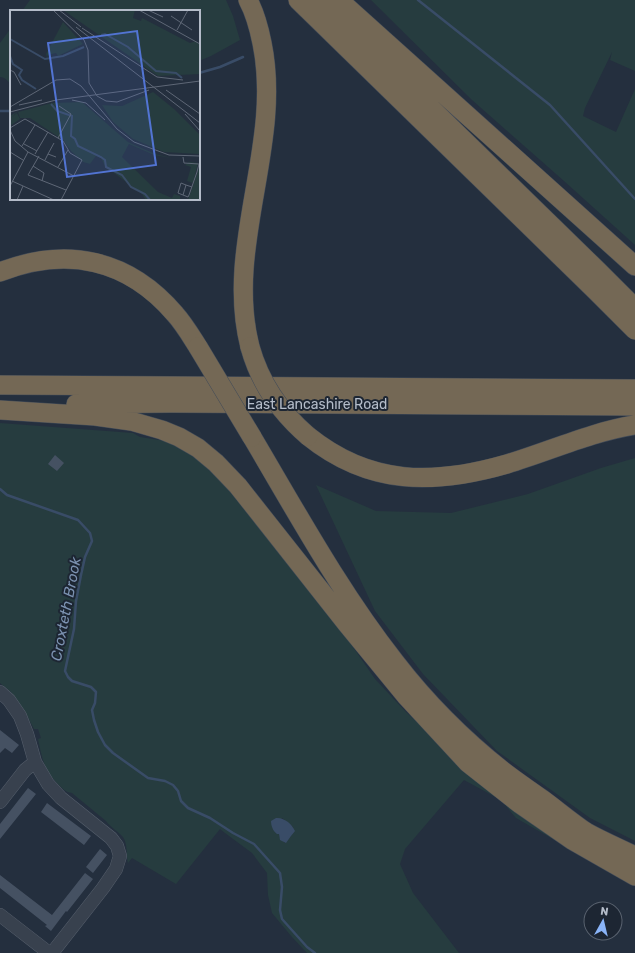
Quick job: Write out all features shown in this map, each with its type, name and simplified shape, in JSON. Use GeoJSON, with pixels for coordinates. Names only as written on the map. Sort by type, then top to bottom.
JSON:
{"type":"FeatureCollection","features":[{"type":"Feature","properties":{"kind":"highway"},"geometry":{"type":"LineString","coordinates":[[248,0],[253,9],[261,37],[266,60],[268,83],[263,144],[244,264],[244,313],[250,347],[261,378],[276,402],[290,420],[323,448],[361,467],[402,477],[430,478],[449,477],[508,464],[588,436],[633,425]]}},
{"type":"Feature","properties":{"kind":"highway"},"geometry":{"type":"LineString","coordinates":[[298,0],[635,330]]}},
{"type":"Feature","properties":{"kind":"highway"},"geometry":{"type":"LineString","coordinates":[[320,0],[592,264],[635,308]]}},
{"type":"Feature","properties":{"kind":"highway"},"geometry":{"type":"LineString","coordinates":[[339,0],[635,266]]}},
{"type":"Feature","properties":{"kind":"highway"},"geometry":{"type":"LineString","coordinates":[[0,272],[30,262],[58,259],[86,261],[120,271],[131,276],[162,300],[175,314],[198,347],[346,593],[379,641],[417,688],[445,719],[503,771],[586,832],[635,856]]}},
{"type":"Feature","properties":{"kind":"highway","name":"East Lancashire Road"},"geometry":{"type":"LineString","coordinates":[[0,385],[635,389]]}},
{"type":"Feature","properties":{"kind":"highway","name":"East Lancashire Road"},"geometry":{"type":"LineString","coordinates":[[0,405],[171,403],[635,406]]}},
{"type":"Feature","properties":{"kind":"highway"},"geometry":{"type":"LineString","coordinates":[[0,410],[95,416],[131,421],[162,430],[179,437],[198,448],[216,463],[238,486],[406,696],[468,763],[520,804],[572,840],[635,876]]}},
{"type":"Feature","properties":{"kind":"street"},"geometry":{"type":"LineString","coordinates":[[0,692],[9,700],[20,716],[35,762],[48,784],[61,798],[111,838],[118,846],[120,856],[116,869],[107,882],[50,953],[0,915]]}},
{"type":"Feature","properties":{"kind":"street"},"geometry":{"type":"LineString","coordinates":[[0,802],[25,770],[35,762]]}},
{"type":"Feature","properties":{"kind":"green space"},"geometry":{"type":"Polygon","coordinates":[[[30,0],[226,0],[233,16],[240,40],[200,61],[200,10],[23,10],[30,0]]]}},
{"type":"Feature","properties":{"kind":"green space"},"geometry":{"type":"Polygon","coordinates":[[[371,0],[635,0],[635,71],[610,60],[612,52],[585,108],[583,116],[616,132],[635,89],[635,245],[472,100],[371,0]]]}},
{"type":"Feature","properties":{"kind":"green space"},"geometry":{"type":"Polygon","coordinates":[[[10,29],[10,84],[5,78],[0,77],[0,43],[10,29]]]}},
{"type":"Feature","properties":{"kind":"green space"},"geometry":{"type":"Polygon","coordinates":[[[0,423],[133,433],[140,437],[166,441],[203,458],[318,596],[375,679],[406,712],[459,760],[460,769],[635,879],[635,886],[516,818],[501,800],[464,780],[405,849],[400,864],[413,893],[459,953],[307,953],[272,913],[268,895],[267,873],[252,853],[220,829],[176,884],[132,858],[128,863],[125,840],[123,837],[72,793],[63,789],[50,775],[44,764],[38,739],[41,738],[38,729],[34,729],[24,710],[11,692],[0,683],[0,423]],[[282,818],[277,834],[279,834],[280,838],[285,843],[291,836],[293,827],[282,818]]]}},
{"type":"Feature","properties":{"kind":"green space"},"geometry":{"type":"Polygon","coordinates":[[[635,458],[635,841],[590,818],[497,751],[423,674],[375,611],[316,485],[376,511],[451,513],[528,494],[601,468],[635,458]]]}},
{"type":"Feature","properties":{"kind":"water"},"geometry":{"type":"Polygon","coordinates":[[[276,818],[287,822],[295,831],[286,843],[280,840],[279,834],[277,834],[272,828],[271,821],[276,818]]]}},
{"type":"Feature","properties":{"kind":"building"},"geometry":{"type":"Polygon","coordinates":[[[55,455],[64,463],[57,471],[48,464],[55,455]]]}},
{"type":"Feature","properties":{"kind":"building"},"geometry":{"type":"Polygon","coordinates":[[[0,730],[19,745],[12,753],[5,748],[0,753],[0,730]]]}},
{"type":"Feature","properties":{"kind":"building"},"geometry":{"type":"Polygon","coordinates":[[[28,788],[36,794],[0,839],[0,824],[28,788]]]}},
{"type":"Feature","properties":{"kind":"building"},"geometry":{"type":"Polygon","coordinates":[[[47,803],[91,836],[84,845],[41,812],[47,803]]]}},
{"type":"Feature","properties":{"kind":"building"},"geometry":{"type":"Polygon","coordinates":[[[100,849],[107,855],[93,873],[86,867],[100,849]]]}},
{"type":"Feature","properties":{"kind":"building"},"geometry":{"type":"Polygon","coordinates":[[[85,873],[93,879],[51,931],[45,926],[47,925],[0,888],[0,875],[52,915],[85,873]]]}},
{"type":"Feature","properties":{"kind":"waterway"},"geometry":{"type":"LineString","coordinates":[[418,0],[550,105],[635,199]]}},
{"type":"Feature","properties":{"kind":"waterway"},"geometry":{"type":"LineString","coordinates":[[200,73],[220,67],[243,57]]}},
{"type":"Feature","properties":{"kind":"waterway"},"geometry":{"type":"LineString","coordinates":[[0,111],[10,111]]}},
{"type":"Feature","properties":{"kind":"waterway","name":"Croxteth Brook"},"geometry":{"type":"LineString","coordinates":[[0,489],[7,495],[78,520],[90,533],[92,541],[85,557],[81,575],[76,601],[74,629],[65,671],[72,681],[91,687],[96,692],[95,703],[92,710],[98,732],[105,745],[113,753],[148,778],[165,781],[173,785],[178,791],[181,801],[188,808],[210,818],[233,833],[254,844],[280,873],[282,887],[280,910],[282,919],[307,947],[315,953]]}}]}
